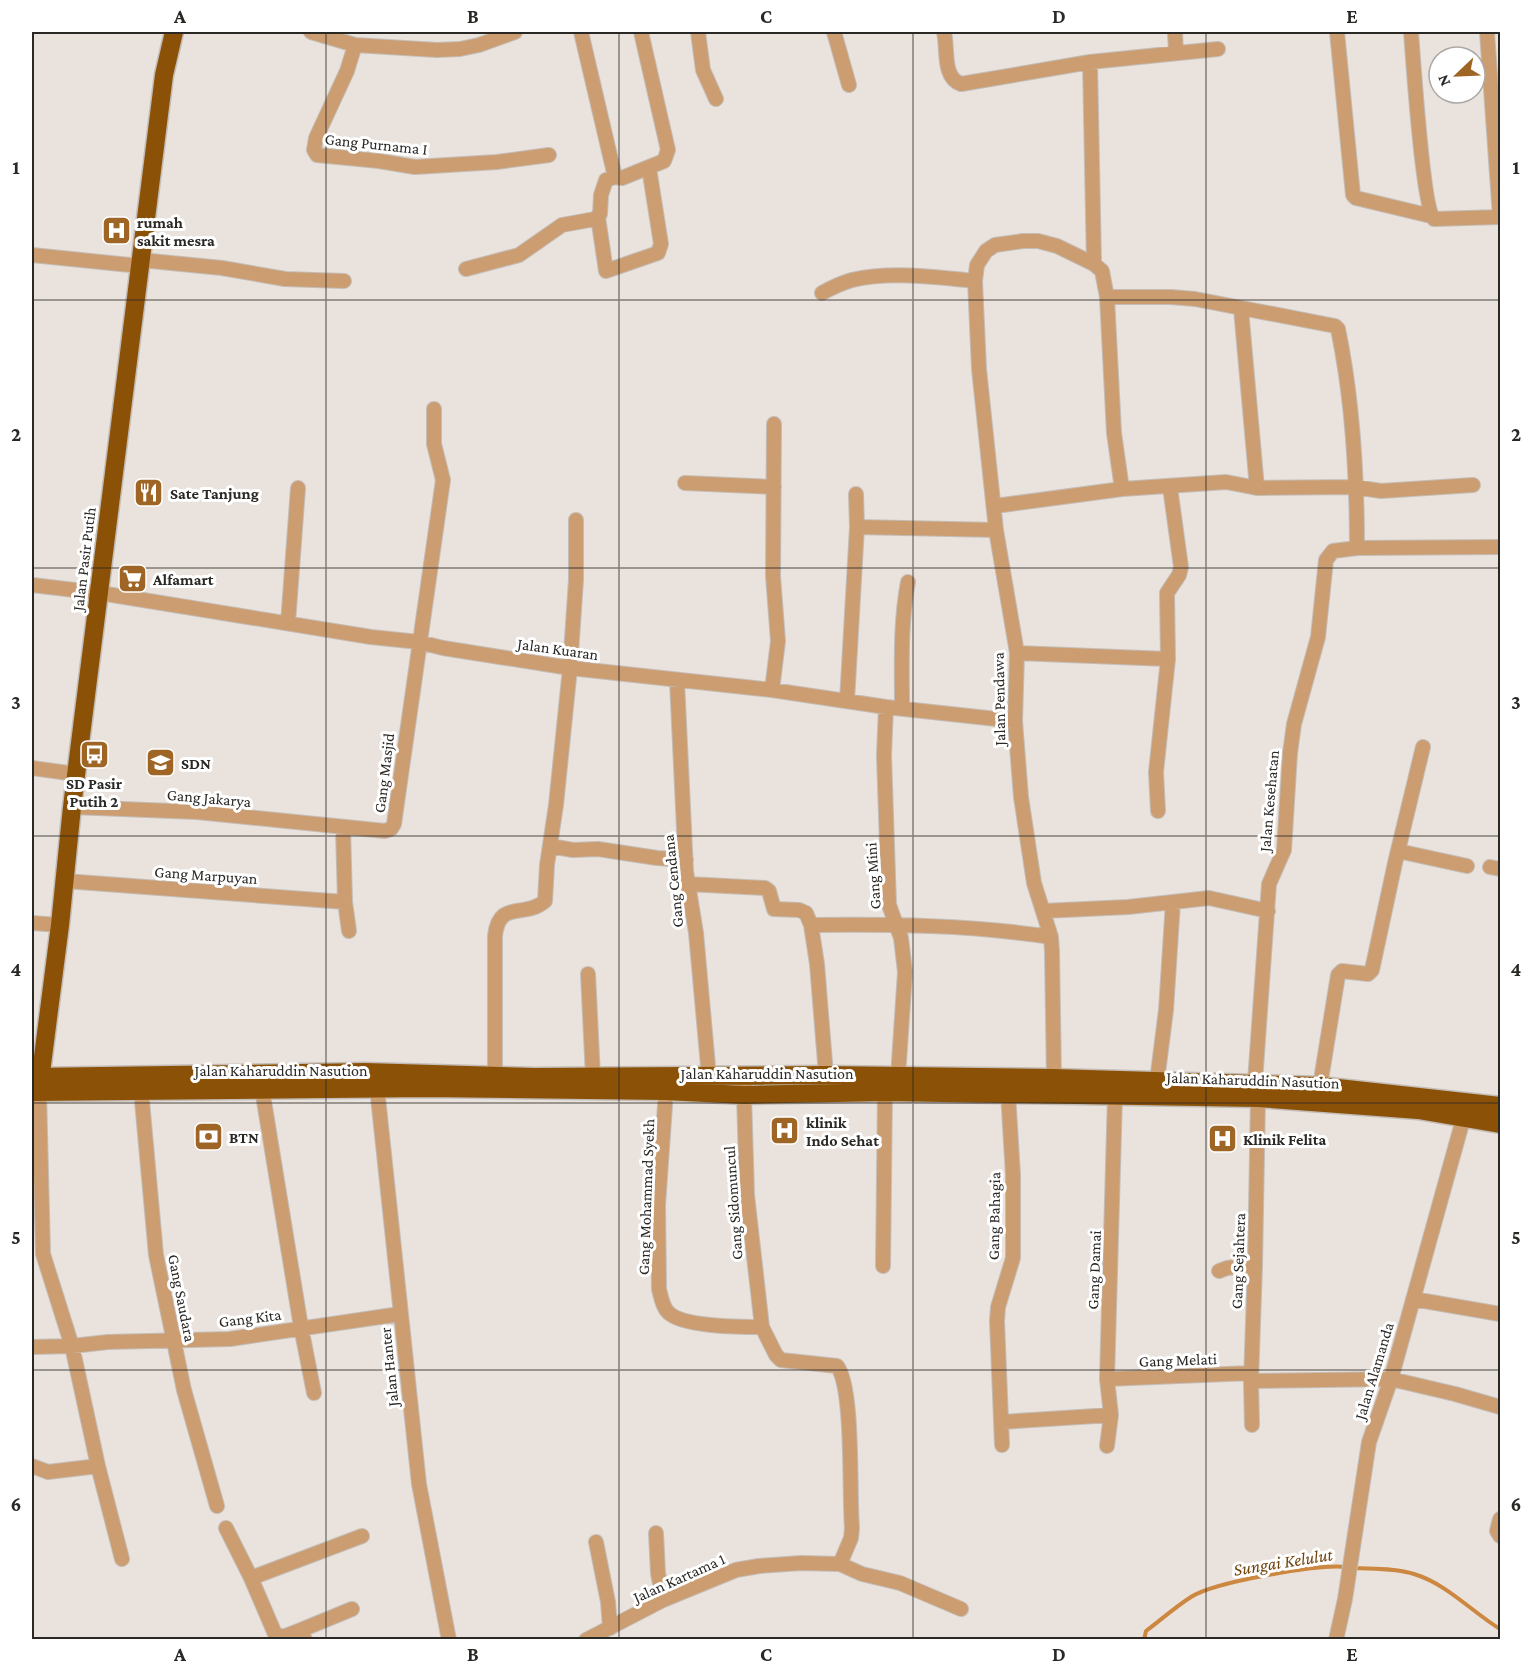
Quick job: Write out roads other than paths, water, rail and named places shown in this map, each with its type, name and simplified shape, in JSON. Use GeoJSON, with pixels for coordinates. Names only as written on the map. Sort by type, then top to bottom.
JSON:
{"type":"FeatureCollection","features":[{"type":"Feature","properties":{"kind":"highway","name":"Jalan Pasir Putih"},"geometry":{"type":"LineString","coordinates":[[36,1085],[60,925],[76,774],[164,75],[174,32]]}},
{"type":"Feature","properties":{"kind":"highway","name":"Jalan Kaharuddin Nasution"},"geometry":{"type":"LineString","coordinates":[[36,1085],[356,1072],[709,1077],[744,1086],[885,1092],[1116,1095],[1320,1086],[1500,1106]]}},
{"type":"Feature","properties":{"kind":"highway","name":"Jalan Kaharuddin Nasution"},"geometry":{"type":"LineString","coordinates":[[36,1085],[141,1090],[377,1088],[666,1091],[744,1086],[826,1075],[1054,1078],[1157,1081],[1257,1090],[1464,1116],[1500,1124]]}},
{"type":"Feature","properties":{"kind":"street"},"geometry":{"type":"LineString","coordinates":[[312,32],[355,45],[460,49],[515,32]]}},
{"type":"Feature","properties":{"kind":"street"},"geometry":{"type":"LineString","coordinates":[[581,32],[615,177]]}},
{"type":"Feature","properties":{"kind":"street"},"geometry":{"type":"LineString","coordinates":[[640,32],[668,150],[664,161],[622,178],[615,177],[606,180],[598,217],[606,271],[658,253],[661,244],[649,168]]}},
{"type":"Feature","properties":{"kind":"street"},"geometry":{"type":"LineString","coordinates":[[698,32],[703,70],[716,99]]}},
{"type":"Feature","properties":{"kind":"street"},"geometry":{"type":"LineString","coordinates":[[834,32],[849,85]]}},
{"type":"Feature","properties":{"kind":"street"},"geometry":{"type":"LineString","coordinates":[[944,32],[949,73],[956,82],[961,84],[1090,62],[1218,49]]}},
{"type":"Feature","properties":{"kind":"street"},"geometry":{"type":"LineString","coordinates":[[1175,32],[1176,54]]}},
{"type":"Feature","properties":{"kind":"street"},"geometry":{"type":"LineString","coordinates":[[1337,32],[1353,195],[1356,198],[1431,216],[1434,219],[1500,217],[1500,185],[1487,32]]}},
{"type":"Feature","properties":{"kind":"street"},"geometry":{"type":"LineString","coordinates":[[1411,32],[1425,182],[1431,216]]}},
{"type":"Feature","properties":{"kind":"street","name":"Gang Purnama I"},"geometry":{"type":"LineString","coordinates":[[355,45],[347,71],[316,138],[314,150],[317,155],[379,160],[415,167],[497,162],[549,155]]}},
{"type":"Feature","properties":{"kind":"street"},"geometry":{"type":"LineString","coordinates":[[1090,62],[1094,264]]}},
{"type":"Feature","properties":{"kind":"street"},"geometry":{"type":"LineString","coordinates":[[466,269],[519,255],[562,225],[598,217]]}},
{"type":"Feature","properties":{"kind":"street"},"geometry":{"type":"LineString","coordinates":[[822,293],[852,280],[882,276],[934,277],[975,282],[977,265],[986,251],[995,245],[1007,243],[1038,242],[1057,246],[1094,264],[1103,273],[1107,297],[1114,433],[1122,489]]}},
{"type":"Feature","properties":{"kind":"street"},"geometry":{"type":"LineString","coordinates":[[32,255],[222,268],[296,280],[344,281]]}},
{"type":"Feature","properties":{"kind":"street","name":"Jalan Pendawa"},"geometry":{"type":"LineString","coordinates":[[975,282],[979,369],[996,530],[1017,653],[1015,721],[1021,797],[1032,873],[1051,937],[1054,1078]]}},
{"type":"Feature","properties":{"kind":"street"},"geometry":{"type":"LineString","coordinates":[[1107,297],[1195,299],[1334,325],[1338,330],[1347,376],[1357,548]]}},
{"type":"Feature","properties":{"kind":"street"},"geometry":{"type":"LineString","coordinates":[[1241,309],[1257,488]]}},
{"type":"Feature","properties":{"kind":"street","name":"Gang Masjid"},"geometry":{"type":"LineString","coordinates":[[343,828],[386,831],[393,825],[443,480],[434,444],[434,409]]}},
{"type":"Feature","properties":{"kind":"street"},"geometry":{"type":"LineString","coordinates":[[772,690],[778,641],[773,576],[774,424]]}},
{"type":"Feature","properties":{"kind":"street"},"geometry":{"type":"LineString","coordinates":[[995,506],[1122,489],[1226,482],[1257,488],[1355,487],[1395,490],[1473,485]]}},
{"type":"Feature","properties":{"kind":"street"},"geometry":{"type":"LineString","coordinates":[[684,483],[774,487]]}},
{"type":"Feature","properties":{"kind":"street"},"geometry":{"type":"LineString","coordinates":[[1158,811],[1156,772],[1168,659],[1167,593],[1179,575],[1180,567],[1170,487]]}},
{"type":"Feature","properties":{"kind":"street"},"geometry":{"type":"LineString","coordinates":[[288,623],[298,488]]}},
{"type":"Feature","properties":{"kind":"street"},"geometry":{"type":"LineString","coordinates":[[847,701],[857,526],[856,494]]}},
{"type":"Feature","properties":{"kind":"street"},"geometry":{"type":"LineString","coordinates":[[495,1074],[497,920],[502,915],[527,909],[545,901],[549,846],[556,805],[570,668],[576,580],[576,520]]}},
{"type":"Feature","properties":{"kind":"street"},"geometry":{"type":"LineString","coordinates":[[857,526],[996,530]]}},
{"type":"Feature","properties":{"kind":"street","name":"Jalan Kesehatan"},"geometry":{"type":"LineString","coordinates":[[1257,1090],[1269,884],[1284,850],[1294,724],[1318,637],[1326,560],[1333,550],[1357,548],[1500,547]]}},
{"type":"Feature","properties":{"kind":"street"},"geometry":{"type":"LineString","coordinates":[[902,708],[901,648],[908,582]]}},
{"type":"Feature","properties":{"kind":"street","name":"Jalan Kuaran"},"geometry":{"type":"LineString","coordinates":[[32,585],[100,593],[371,637],[419,642],[443,648],[570,668],[772,690],[885,707],[1015,721]]}},
{"type":"Feature","properties":{"kind":"street"},"geometry":{"type":"LineString","coordinates":[[1017,653],[1168,659]]}},
{"type":"Feature","properties":{"kind":"street","name":"Gang Cendana"},"geometry":{"type":"LineString","coordinates":[[677,681],[686,860],[696,933],[709,1077]]}},
{"type":"Feature","properties":{"kind":"street","name":"Gang Mini"},"geometry":{"type":"LineString","coordinates":[[885,707],[884,755],[889,905],[897,924],[905,972],[898,1077]]}},
{"type":"Feature","properties":{"kind":"street"},"geometry":{"type":"LineString","coordinates":[[1320,1086],[1338,975],[1342,971],[1368,974],[1372,970],[1423,747]]}},
{"type":"Feature","properties":{"kind":"street"},"geometry":{"type":"LineString","coordinates":[[32,768],[76,774]]}},
{"type":"Feature","properties":{"kind":"street","name":"Gang Jakarya"},"geometry":{"type":"LineString","coordinates":[[72,807],[197,812],[343,828]]}},
{"type":"Feature","properties":{"kind":"street"},"geometry":{"type":"LineString","coordinates":[[343,828],[345,902],[349,931]]}},
{"type":"Feature","properties":{"kind":"street"},"geometry":{"type":"LineString","coordinates":[[549,846],[573,850],[598,849],[686,860]]}},
{"type":"Feature","properties":{"kind":"street"},"geometry":{"type":"LineString","coordinates":[[1398,851],[1467,866]]}},
{"type":"Feature","properties":{"kind":"street","name":"Gang Marpuyan"},"geometry":{"type":"LineString","coordinates":[[65,881],[345,902]]}},
{"type":"Feature","properties":{"kind":"street"},"geometry":{"type":"LineString","coordinates":[[688,884],[765,888],[769,891],[774,909],[802,910],[806,913],[811,925],[817,964],[826,1075]]}},
{"type":"Feature","properties":{"kind":"street"},"geometry":{"type":"LineString","coordinates":[[1043,911],[1128,907],[1209,898],[1268,910]]}},
{"type":"Feature","properties":{"kind":"street"},"geometry":{"type":"LineString","coordinates":[[1157,1081],[1166,1010],[1173,902]]}},
{"type":"Feature","properties":{"kind":"street"},"geometry":{"type":"LineString","coordinates":[[32,924],[60,925]]}},
{"type":"Feature","properties":{"kind":"street"},"geometry":{"type":"LineString","coordinates":[[811,925],[897,924],[981,928],[1051,937]]}},
{"type":"Feature","properties":{"kind":"street"},"geometry":{"type":"LineString","coordinates":[[588,974],[593,1077]]}},
{"type":"Feature","properties":{"kind":"street"},"geometry":{"type":"LineString","coordinates":[[36,1085],[43,1254],[72,1346],[98,1466],[123,1559]]}},
{"type":"Feature","properties":{"kind":"street","name":"Gang Sidomuncul"},"geometry":{"type":"LineString","coordinates":[[744,1086],[747,1195],[762,1327]]}},
{"type":"Feature","properties":{"kind":"street","name":"Jalan Hanter"},"geometry":{"type":"LineString","coordinates":[[377,1088],[419,1484],[449,1640]]}},
{"type":"Feature","properties":{"kind":"street"},"geometry":{"type":"LineString","coordinates":[[262,1089],[300,1328],[314,1393]]}},
{"type":"Feature","properties":{"kind":"street","name":"Gang Saudara"},"geometry":{"type":"LineString","coordinates":[[141,1090],[156,1255],[184,1390],[217,1506]]}},
{"type":"Feature","properties":{"kind":"street","name":"Gang Sejahtera"},"geometry":{"type":"LineString","coordinates":[[1252,1425],[1257,1090]]}},
{"type":"Feature","properties":{"kind":"street","name":"Gang Mohammad Syekh"},"geometry":{"type":"LineString","coordinates":[[666,1091],[658,1205],[659,1289],[662,1302],[666,1311],[677,1319],[730,1328],[762,1327]]}},
{"type":"Feature","properties":{"kind":"street"},"geometry":{"type":"LineString","coordinates":[[883,1266],[885,1092]]}},
{"type":"Feature","properties":{"kind":"street","name":"Gang Bahagia"},"geometry":{"type":"LineString","coordinates":[[1002,1445],[998,1307],[1013,1258],[1008,1093]]}},
{"type":"Feature","properties":{"kind":"street","name":"Gang Damai"},"geometry":{"type":"LineString","coordinates":[[1107,1446],[1111,1415],[1107,1379],[1116,1095]]}},
{"type":"Feature","properties":{"kind":"street","name":"Jalan Alamanda"},"geometry":{"type":"LineString","coordinates":[[1338,1639],[1370,1442],[1391,1379],[1464,1116]]}},
{"type":"Feature","properties":{"kind":"street"},"geometry":{"type":"LineString","coordinates":[[1219,1271],[1256,1265]]}},
{"type":"Feature","properties":{"kind":"street"},"geometry":{"type":"LineString","coordinates":[[1413,1299],[1500,1314]]}},
{"type":"Feature","properties":{"kind":"street","name":"Gang Kita"},"geometry":{"type":"LineString","coordinates":[[32,1347],[249,1337],[400,1314]]}},
{"type":"Feature","properties":{"kind":"street"},"geometry":{"type":"LineString","coordinates":[[762,1327],[776,1355],[781,1360],[837,1366],[842,1371],[847,1400],[852,1528],[851,1538],[840,1564]]}},
{"type":"Feature","properties":{"kind":"street","name":"Gang Melati"},"geometry":{"type":"LineString","coordinates":[[1107,1379],[1251,1377],[1391,1379],[1500,1407]]}},
{"type":"Feature","properties":{"kind":"street"},"geometry":{"type":"LineString","coordinates":[[1002,1422],[1111,1415]]}},
{"type":"Feature","properties":{"kind":"street"},"geometry":{"type":"LineString","coordinates":[[32,1466],[48,1472],[98,1466]]}},
{"type":"Feature","properties":{"kind":"street"},"geometry":{"type":"LineString","coordinates":[[1500,1519],[1497,1531],[1500,1536]]}},
{"type":"Feature","properties":{"kind":"street"},"geometry":{"type":"LineString","coordinates":[[226,1528],[252,1578],[275,1634],[283,1637],[303,1635],[352,1609]]}},
{"type":"Feature","properties":{"kind":"street"},"geometry":{"type":"LineString","coordinates":[[656,1533],[658,1573],[663,1600]]}},
{"type":"Feature","properties":{"kind":"street"},"geometry":{"type":"LineString","coordinates":[[252,1578],[362,1536]]}},
{"type":"Feature","properties":{"kind":"street"},"geometry":{"type":"LineString","coordinates":[[596,1542],[608,1602],[610,1628]]}},
{"type":"Feature","properties":{"kind":"street","name":"Jalan Kartama 1"},"geometry":{"type":"LineString","coordinates":[[586,1640],[663,1600],[736,1570],[759,1566],[801,1563],[840,1564],[862,1574],[900,1583],[961,1609]]}},
{"type":"Feature","properties":{"kind":"waterway","name":"Sungai Kelulut"},"geometry":{"type":"LineString","coordinates":[[1144,1640],[1146,1631],[1185,1601],[1203,1591],[1267,1575],[1313,1568],[1346,1567]]}},
{"type":"Feature","properties":{"kind":"waterway","name":"Sungai Kelulut"},"geometry":{"type":"LineString","coordinates":[[1354,1568],[1400,1571],[1426,1579],[1448,1591],[1500,1629]]}},
{"type":"Feature","properties":{"kind":"place","name":"rumah sakit mesra"},"geometry":{"type":"Point","coordinates":[116,231]}},
{"type":"Feature","properties":{"kind":"place","name":"Sate Tanjung"},"geometry":{"type":"Point","coordinates":[149,493]}},
{"type":"Feature","properties":{"kind":"place","name":"Alfamart"},"geometry":{"type":"Point","coordinates":[132,579]}},
{"type":"Feature","properties":{"kind":"place","name":"SD Pasir Putih 2"},"geometry":{"type":"Point","coordinates":[94,755]}},
{"type":"Feature","properties":{"kind":"place","name":"SDN"},"geometry":{"type":"Point","coordinates":[160,763]}},
{"type":"Feature","properties":{"kind":"place","name":"klinik Indo Sehat"},"geometry":{"type":"Point","coordinates":[785,1131]}},
{"type":"Feature","properties":{"kind":"place","name":"BTN"},"geometry":{"type":"Point","coordinates":[208,1137]}},
{"type":"Feature","properties":{"kind":"place","name":"Klinik Felita"},"geometry":{"type":"Point","coordinates":[1222,1139]}}]}
